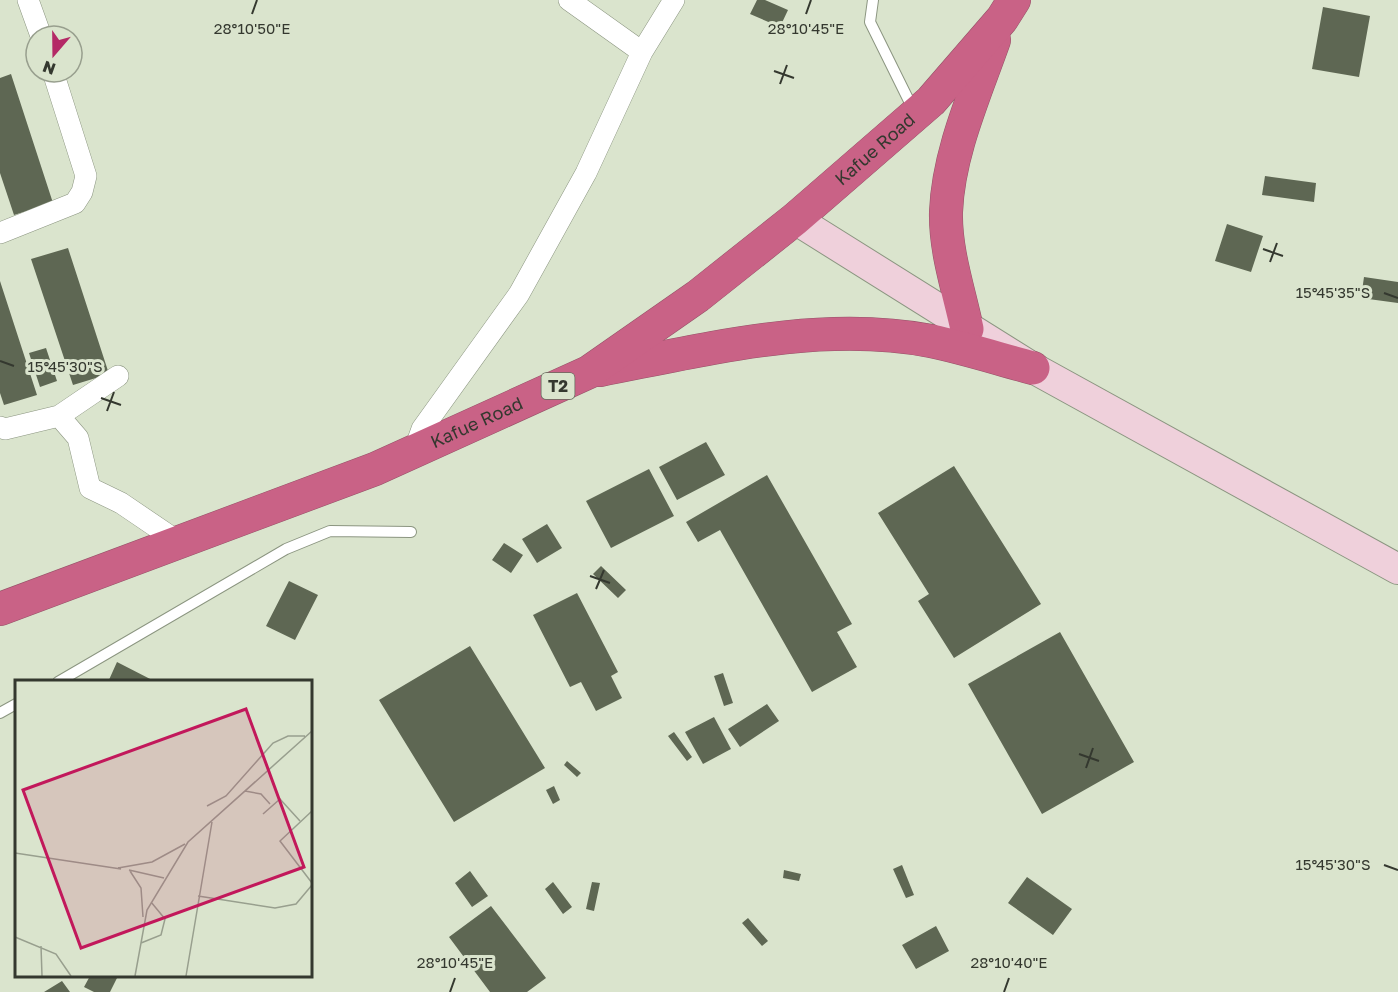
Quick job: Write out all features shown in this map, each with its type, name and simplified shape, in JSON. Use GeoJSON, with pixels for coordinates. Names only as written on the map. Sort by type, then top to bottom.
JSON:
{"type":"FeatureCollection","features":[{"type":"Feature","properties":{"kind":"highway","name":"Kafue Road"},"geometry":{"type":"LineString","coordinates":[[0,609],[413,454],[589,372],[698,296],[795,219],[915,114],[954,76],[1008,9]]}},
{"type":"Feature","properties":{"kind":"highway"},"geometry":{"type":"LineString","coordinates":[[968,329],[948,242],[946,211],[963,130],[1008,9]]}},
{"type":"Feature","properties":{"kind":"highway"},"geometry":{"type":"LineString","coordinates":[[589,372],[753,341],[832,334],[930,341],[1033,368]]}},
{"type":"Feature","properties":{"kind":"street"},"geometry":{"type":"LineString","coordinates":[[28,0],[37,24]]}},
{"type":"Feature","properties":{"kind":"street"},"geometry":{"type":"LineString","coordinates":[[569,0],[642,52]]}},
{"type":"Feature","properties":{"kind":"street"},"geometry":{"type":"LineString","coordinates":[[413,454],[422,429],[519,294],[586,173],[642,52],[674,0]]}},
{"type":"Feature","properties":{"kind":"street"},"geometry":{"type":"LineString","coordinates":[[0,232],[75,203],[82,192],[86,176],[57,84]]}},
{"type":"Feature","properties":{"kind":"street"},"geometry":{"type":"LineString","coordinates":[[795,219],[1033,368],[1398,569]]}},
{"type":"Feature","properties":{"kind":"street"},"geometry":{"type":"LineString","coordinates":[[0,427],[5,429],[59,416],[118,376]]}},
{"type":"Feature","properties":{"kind":"street"},"geometry":{"type":"LineString","coordinates":[[59,416],[78,438],[90,489],[121,503],[177,541]]}},
{"type":"Feature","properties":{"kind":"lane"},"geometry":{"type":"LineString","coordinates":[[873,0],[870,22],[915,114]]}},
{"type":"Feature","properties":{"kind":"lane"},"geometry":{"type":"LineString","coordinates":[[60,680],[286,549],[330,531],[411,532]]}},
{"type":"Feature","properties":{"kind":"lane"},"geometry":{"type":"LineString","coordinates":[[0,713],[15,705]]}},
{"type":"Feature","properties":{"kind":"building"},"geometry":{"type":"Polygon","coordinates":[[[757,0],[765,0],[788,10],[780,27],[750,14],[757,0]]]}},
{"type":"Feature","properties":{"kind":"building"},"geometry":{"type":"Polygon","coordinates":[[[1323,7],[1370,16],[1359,77],[1312,69],[1323,7]]]}},
{"type":"Feature","properties":{"kind":"building"},"geometry":{"type":"Polygon","coordinates":[[[11,74],[53,203],[14,215],[0,173],[0,78],[11,74]]]}},
{"type":"Feature","properties":{"kind":"building"},"geometry":{"type":"Polygon","coordinates":[[[1265,176],[1316,183],[1314,202],[1262,195],[1265,176]]]}},
{"type":"Feature","properties":{"kind":"building"},"geometry":{"type":"Polygon","coordinates":[[[1227,224],[1263,236],[1251,272],[1215,261],[1227,224]]]}},
{"type":"Feature","properties":{"kind":"building"},"geometry":{"type":"Polygon","coordinates":[[[68,248],[109,374],[73,385],[31,259],[68,248]]]}},
{"type":"Feature","properties":{"kind":"building"},"geometry":{"type":"Polygon","coordinates":[[[1364,277],[1398,282],[1398,303],[1361,298],[1364,277]]]}},
{"type":"Feature","properties":{"kind":"building"},"geometry":{"type":"Polygon","coordinates":[[[0,281],[37,395],[4,405],[0,393],[0,281]]]}},
{"type":"Feature","properties":{"kind":"building"},"geometry":{"type":"Polygon","coordinates":[[[46,348],[57,381],[40,387],[29,353],[46,348]]]}},
{"type":"Feature","properties":{"kind":"building"},"geometry":{"type":"Polygon","coordinates":[[[706,442],[725,475],[677,500],[659,467],[706,442]]]}},
{"type":"Feature","properties":{"kind":"building"},"geometry":{"type":"Polygon","coordinates":[[[954,466],[1041,604],[954,658],[918,601],[929,594],[878,513],[954,466]]]}},
{"type":"Feature","properties":{"kind":"building"},"geometry":{"type":"Polygon","coordinates":[[[649,469],[674,516],[611,548],[586,501],[649,469]]]}},
{"type":"Feature","properties":{"kind":"building"},"geometry":{"type":"Polygon","coordinates":[[[767,475],[852,624],[837,632],[857,667],[812,692],[720,530],[698,542],[686,522],[767,475]]]}},
{"type":"Feature","properties":{"kind":"building"},"geometry":{"type":"Polygon","coordinates":[[[547,524],[562,548],[537,563],[522,539],[547,524]]]}},
{"type":"Feature","properties":{"kind":"building"},"geometry":{"type":"Polygon","coordinates":[[[504,543],[523,555],[511,573],[492,560],[504,543]]]}},
{"type":"Feature","properties":{"kind":"building"},"geometry":{"type":"Polygon","coordinates":[[[601,566],[626,590],[618,598],[593,574],[601,566]]]}},
{"type":"Feature","properties":{"kind":"building"},"geometry":{"type":"Polygon","coordinates":[[[289,581],[318,595],[295,640],[266,626],[289,581]]]}},
{"type":"Feature","properties":{"kind":"building"},"geometry":{"type":"Polygon","coordinates":[[[577,593],[618,672],[611,676],[622,698],[596,711],[581,682],[570,687],[533,615],[577,593]]]}},
{"type":"Feature","properties":{"kind":"building"},"geometry":{"type":"Polygon","coordinates":[[[1060,632],[1134,762],[1042,814],[968,684],[1060,632]]]}},
{"type":"Feature","properties":{"kind":"building"},"geometry":{"type":"Polygon","coordinates":[[[470,646],[545,768],[454,822],[379,700],[470,646]]]}},
{"type":"Feature","properties":{"kind":"building"},"geometry":{"type":"Polygon","coordinates":[[[117,662],[152,680],[109,680],[117,662]]]}},
{"type":"Feature","properties":{"kind":"building"},"geometry":{"type":"Polygon","coordinates":[[[723,673],[733,703],[724,706],[714,676],[723,673]]]}},
{"type":"Feature","properties":{"kind":"building"},"geometry":{"type":"Polygon","coordinates":[[[767,704],[779,721],[740,747],[728,729],[767,704]]]}},
{"type":"Feature","properties":{"kind":"building"},"geometry":{"type":"Polygon","coordinates":[[[714,717],[731,749],[703,764],[685,732],[714,717]]]}},
{"type":"Feature","properties":{"kind":"building"},"geometry":{"type":"Polygon","coordinates":[[[674,732],[692,757],[687,761],[668,736],[674,732]]]}},
{"type":"Feature","properties":{"kind":"building"},"geometry":{"type":"Polygon","coordinates":[[[567,761],[581,773],[577,777],[564,765],[567,761]]]}},
{"type":"Feature","properties":{"kind":"building"},"geometry":{"type":"Polygon","coordinates":[[[554,786],[560,800],[553,804],[546,790],[554,786]]]}},
{"type":"Feature","properties":{"kind":"building"},"geometry":{"type":"Polygon","coordinates":[[[902,865],[914,895],[906,898],[893,869],[902,865]]]}},
{"type":"Feature","properties":{"kind":"building"},"geometry":{"type":"Polygon","coordinates":[[[784,870],[801,874],[799,881],[783,878],[784,870]]]}},
{"type":"Feature","properties":{"kind":"building"},"geometry":{"type":"Polygon","coordinates":[[[470,871],[488,896],[472,907],[455,883],[470,871]]]}},
{"type":"Feature","properties":{"kind":"building"},"geometry":{"type":"Polygon","coordinates":[[[1027,877],[1072,909],[1053,935],[1008,903],[1027,877]]]}},
{"type":"Feature","properties":{"kind":"building"},"geometry":{"type":"Polygon","coordinates":[[[553,882],[572,907],[563,914],[545,889],[553,882]]]}},
{"type":"Feature","properties":{"kind":"building"},"geometry":{"type":"Polygon","coordinates":[[[592,882],[600,883],[594,911],[586,909],[592,882]]]}},
{"type":"Feature","properties":{"kind":"building"},"geometry":{"type":"Polygon","coordinates":[[[491,906],[546,978],[527,992],[490,992],[449,937],[491,906]]]}},
{"type":"Feature","properties":{"kind":"building"},"geometry":{"type":"Polygon","coordinates":[[[748,918],[768,941],[762,946],[742,923],[748,918]]]}},
{"type":"Feature","properties":{"kind":"building"},"geometry":{"type":"Polygon","coordinates":[[[936,926],[949,951],[916,969],[902,945],[936,926]]]}},
{"type":"Feature","properties":{"kind":"building"},"geometry":{"type":"Polygon","coordinates":[[[89,977],[118,977],[110,992],[94,992],[84,987],[89,977]]]}},
{"type":"Feature","properties":{"kind":"building"},"geometry":{"type":"Polygon","coordinates":[[[62,981],[70,992],[44,992],[62,981]]]}}]}
